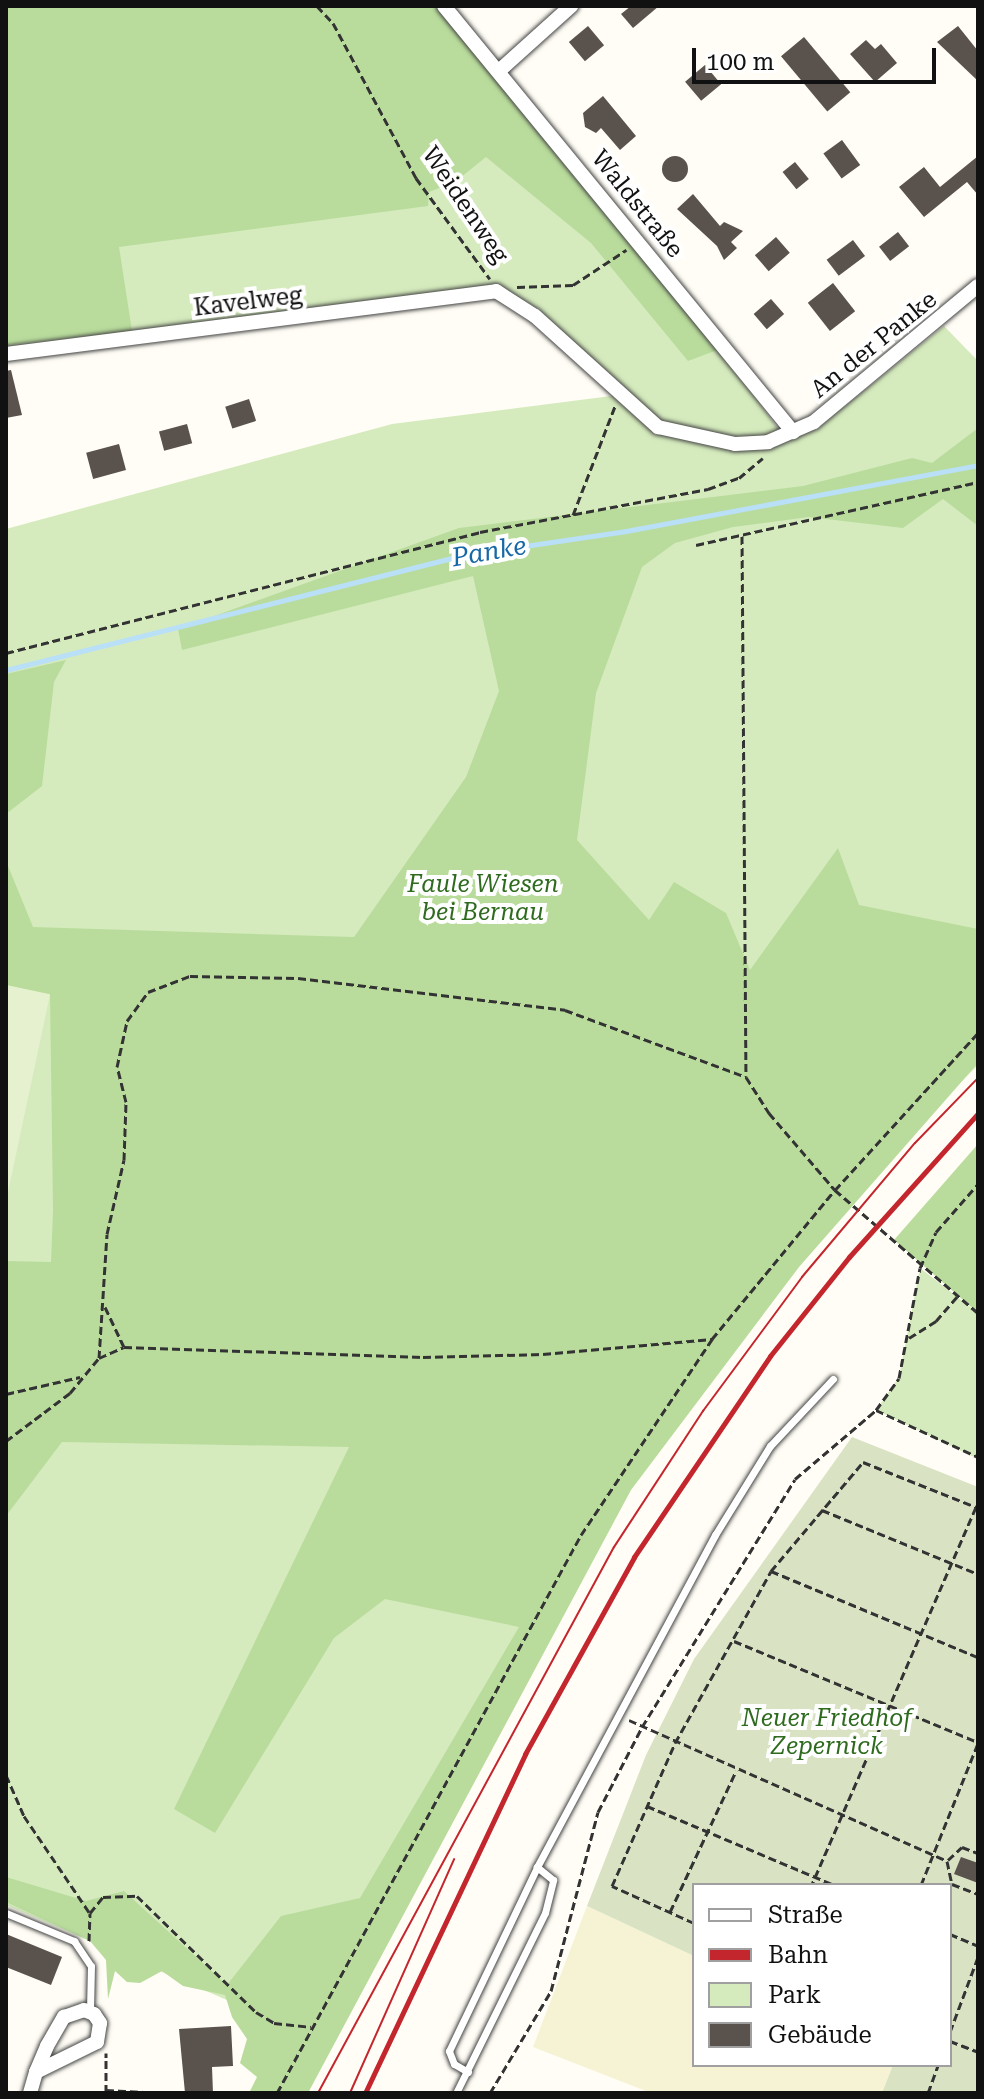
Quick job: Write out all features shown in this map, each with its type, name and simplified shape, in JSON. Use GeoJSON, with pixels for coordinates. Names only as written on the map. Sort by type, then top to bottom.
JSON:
{"type":"FeatureCollection","features":[{"type":"Feature","properties":{"kind":"street","name":"Waldstraße"},"geometry":{"type":"LineString","coordinates":[[444,6],[637,238],[789,433]]}},
{"type":"Feature","properties":{"kind":"street"},"geometry":{"type":"LineString","coordinates":[[500,70],[571,6]]}},
{"type":"Feature","properties":{"kind":"street","name":"An der Panke"},"geometry":{"type":"LineString","coordinates":[[789,433],[814,422],[978,286]]}},
{"type":"Feature","properties":{"kind":"street","name":"Kavelweg"},"geometry":{"type":"LineString","coordinates":[[6,354],[496,291]]}},
{"type":"Feature","properties":{"kind":"street","name":"Weidenweg"},"geometry":{"type":"LineString","coordinates":[[496,291],[535,316],[649,421],[680,435],[735,444],[789,433]]}},
{"type":"Feature","properties":{"kind":"street"},"geometry":{"type":"LineString","coordinates":[[30,2093],[36,2072],[64,2017],[73,2011],[90,2012],[100,2023],[97,2042],[36,2072]]}},
{"type":"Feature","properties":{"kind":"lane"},"geometry":{"type":"LineString","coordinates":[[468,2072],[454,2064],[449,2051],[537,1867],[715,1535],[770,1446],[833,1379]]}},
{"type":"Feature","properties":{"kind":"lane"},"geometry":{"type":"LineString","coordinates":[[456,2093],[545,1913],[553,1880],[537,1867]]}},
{"type":"Feature","properties":{"kind":"lane"},"geometry":{"type":"LineString","coordinates":[[6,1913],[74,1941],[86,1956],[93,1979],[90,2012]]}},
{"type":"Feature","properties":{"kind":"path","name":"Weidenweg"},"geometry":{"type":"LineString","coordinates":[[317,6],[333,23],[442,219],[496,291]]}},
{"type":"Feature","properties":{"kind":"path"},"geometry":{"type":"LineString","coordinates":[[496,291],[585,281],[637,238]]}},
{"type":"Feature","properties":{"kind":"path"},"geometry":{"type":"LineString","coordinates":[[573,515],[619,395]]}},
{"type":"Feature","properties":{"kind":"path"},"geometry":{"type":"LineString","coordinates":[[6,653],[480,532],[708,489],[739,478],[789,433]]}},
{"type":"Feature","properties":{"kind":"path"},"geometry":{"type":"LineString","coordinates":[[696,545],[978,482]]}},
{"type":"Feature","properties":{"kind":"path"},"geometry":{"type":"LineString","coordinates":[[742,536],[746,1077],[769,1113],[835,1190],[920,1268],[978,1313]]}},
{"type":"Feature","properties":{"kind":"path"},"geometry":{"type":"LineString","coordinates":[[99,1358],[105,1306],[107,1234],[124,1160],[126,1102],[117,1067],[127,1021],[148,992],[190,976],[298,978],[565,1010],[746,1077]]}},
{"type":"Feature","properties":{"kind":"path"},"geometry":{"type":"LineString","coordinates":[[277,2093],[581,1535],[712,1339],[835,1190],[978,1033]]}},
{"type":"Feature","properties":{"kind":"path"},"geometry":{"type":"LineString","coordinates":[[490,2093],[551,1991],[598,1812],[642,1727],[795,1479],[876,1410],[899,1378],[920,1268],[936,1232],[978,1184]]}},
{"type":"Feature","properties":{"kind":"path"},"geometry":{"type":"LineString","coordinates":[[909,1338],[936,1321],[957,1297]]}},
{"type":"Feature","properties":{"kind":"path"},"geometry":{"type":"LineString","coordinates":[[105,1306],[124,1347]]}},
{"type":"Feature","properties":{"kind":"path"},"geometry":{"type":"LineString","coordinates":[[6,1441],[83,1377],[99,1358],[124,1347],[423,1357],[543,1354],[712,1339]]}},
{"type":"Feature","properties":{"kind":"path"},"geometry":{"type":"LineString","coordinates":[[6,1394],[83,1377]]}},
{"type":"Feature","properties":{"kind":"path"},"geometry":{"type":"LineString","coordinates":[[876,1410],[978,1457]]}},
{"type":"Feature","properties":{"kind":"path"},"geometry":{"type":"LineString","coordinates":[[692,1922],[612,1886],[675,1743],[771,1571],[863,1462],[976,1507],[919,1631],[813,1883]]}},
{"type":"Feature","properties":{"kind":"path"},"geometry":{"type":"LineString","coordinates":[[822,1510],[978,1574]]}},
{"type":"Feature","properties":{"kind":"path"},"geometry":{"type":"LineString","coordinates":[[771,1571],[978,1657]]}},
{"type":"Feature","properties":{"kind":"path"},"geometry":{"type":"LineString","coordinates":[[732,1641],[978,1742],[922,1883]]}},
{"type":"Feature","properties":{"kind":"path"},"geometry":{"type":"LineString","coordinates":[[642,1727],[947,1861]]}},
{"type":"Feature","properties":{"kind":"path"},"geometry":{"type":"LineString","coordinates":[[670,1912],[736,1770]]}},
{"type":"Feature","properties":{"kind":"path"},"geometry":{"type":"LineString","coordinates":[[6,1775],[24,1816],[90,1913]]}},
{"type":"Feature","properties":{"kind":"path"},"geometry":{"type":"LineString","coordinates":[[647,1806],[829,1883]]}},
{"type":"Feature","properties":{"kind":"path"},"geometry":{"type":"LineString","coordinates":[[947,1861],[962,1847],[978,1853]]}},
{"type":"Feature","properties":{"kind":"path"},"geometry":{"type":"LineString","coordinates":[[947,1861],[952,1883]]}},
{"type":"Feature","properties":{"kind":"path"},"geometry":{"type":"LineString","coordinates":[[952,1884],[978,1894]]}},
{"type":"Feature","properties":{"kind":"path"},"geometry":{"type":"LineString","coordinates":[[86,1956],[90,1913],[103,1897],[137,1896],[256,2012],[274,2023],[311,2027]]}},
{"type":"Feature","properties":{"kind":"path"},"geometry":{"type":"LineString","coordinates":[[952,1935],[978,1946]]}},
{"type":"Feature","properties":{"kind":"path"},"geometry":{"type":"LineString","coordinates":[[952,2027],[978,1957]]}},
{"type":"Feature","properties":{"kind":"path"},"geometry":{"type":"LineString","coordinates":[[952,2042],[978,2052]]}},
{"type":"Feature","properties":{"kind":"path"},"geometry":{"type":"LineString","coordinates":[[928,2093],[937,2067]]}},
{"type":"Feature","properties":{"kind":"path"},"geometry":{"type":"LineString","coordinates":[[106,2090],[163,2093]]}},
{"type":"Feature","properties":{"kind":"shaded area"},"geometry":{"type":"Polygon","coordinates":[[[587,1906],[692,1955],[692,2067],[892,2067],[882,2093],[651,2093],[533,2047],[587,1906]]]}},
{"type":"Feature","properties":{"kind":"green space","name":"Faule Wiesen bei Bernau"},"geometry":{"type":"Polygon","coordinates":[[[6,6],[434,6],[720,349],[787,441],[817,429],[944,326],[978,361],[978,1065],[897,1146],[813,1248],[629,1491],[329,2044],[6,1905],[6,529],[392,424],[611,396],[619,389],[537,308],[500,288],[6,347],[6,6]]]}},
{"type":"Feature","properties":{"kind":"green space"},"geometry":{"type":"Polygon","coordinates":[[[6,6],[439,6],[720,349],[688,361],[591,243],[486,157],[455,182],[429,192],[428,206],[119,247],[132,331],[6,345],[6,6]]]}},
{"type":"Feature","properties":{"kind":"green space"},"geometry":{"type":"Polygon","coordinates":[[[978,428],[978,526],[943,499],[903,528],[809,517],[733,527],[675,543],[642,567],[596,693],[577,840],[649,920],[674,882],[726,913],[750,970],[838,848],[859,905],[978,929],[978,1063],[799,1267],[631,1490],[308,2093],[249,2093],[257,2077],[240,2063],[247,2039],[232,2017],[225,1995],[183,1986],[162,1971],[140,1983],[127,1982],[115,1971],[108,1999],[106,1960],[90,1941],[6,1902],[6,1877],[86,1901],[124,1891],[227,1985],[281,1916],[360,1898],[519,1627],[385,1599],[334,1638],[215,1833],[174,1809],[349,1447],[62,1442],[6,1516],[6,1261],[51,1262],[53,1210],[50,995],[6,985],[6,861],[33,927],[354,937],[466,777],[499,691],[473,576],[182,650],[178,629],[459,528],[803,486],[912,458],[932,463],[978,428]]]}},
{"type":"Feature","properties":{"kind":"green space"},"geometry":{"type":"Polygon","coordinates":[[[66,660],[54,682],[42,786],[6,814],[6,674],[66,660]]]}},
{"type":"Feature","properties":{"kind":"green space"},"geometry":{"type":"Polygon","coordinates":[[[6,985],[50,994],[6,1201],[6,985]]]}},
{"type":"Feature","properties":{"kind":"green space"},"geometry":{"type":"Polygon","coordinates":[[[978,1144],[978,1313],[894,1240],[978,1144]]]}},
{"type":"Feature","properties":{"kind":"green space"},"geometry":{"type":"Polygon","coordinates":[[[920,1268],[978,1313],[978,1459],[876,1410],[899,1377],[920,1268]]]}},
{"type":"Feature","properties":{"kind":"green space","name":"Neuer Friedhof Zepernick"},"geometry":{"type":"Polygon","coordinates":[[[852,1437],[978,1487],[978,2093],[882,2093],[892,2067],[952,2067],[952,1883],[692,1883],[692,1955],[587,1906],[646,1755],[694,1659],[852,1437]]]}},
{"type":"Feature","properties":{"kind":"building"},"geometry":{"type":"Polygon","coordinates":[[[631,6],[659,6],[633,28],[621,14],[631,6]]]}},
{"type":"Feature","properties":{"kind":"building"},"geometry":{"type":"Polygon","coordinates":[[[588,26],[604,45],[585,61],[569,42],[588,26]]]}},
{"type":"Feature","properties":{"kind":"building"},"geometry":{"type":"Polygon","coordinates":[[[958,26],[978,51],[978,81],[937,42],[958,26]]]}},
{"type":"Feature","properties":{"kind":"building"},"geometry":{"type":"Polygon","coordinates":[[[804,37],[850,92],[827,111],[781,56],[804,37]]]}},
{"type":"Feature","properties":{"kind":"building"},"geometry":{"type":"Polygon","coordinates":[[[866,40],[875,49],[881,44],[897,63],[875,82],[850,54],[866,40]]]}},
{"type":"Feature","properties":{"kind":"building"},"geometry":{"type":"Polygon","coordinates":[[[705,65],[721,84],[701,101],[685,82],[705,65]]]}},
{"type":"Feature","properties":{"kind":"building"},"geometry":{"type":"Polygon","coordinates":[[[603,96],[636,136],[620,150],[601,128],[596,133],[585,127],[583,113],[603,96]]]}},
{"type":"Feature","properties":{"kind":"building"},"geometry":{"type":"Polygon","coordinates":[[[842,140],[860,165],[842,179],[823,154],[842,140]]]}},
{"type":"Feature","properties":{"kind":"building"},"geometry":{"type":"Polygon","coordinates":[[[675,156],[684,160],[688,169],[684,178],[675,182],[666,178],[662,169],[666,160],[675,156]]]}},
{"type":"Feature","properties":{"kind":"building"},"geometry":{"type":"Polygon","coordinates":[[[978,156],[978,195],[967,182],[924,217],[899,187],[924,167],[940,187],[978,156]]]}},
{"type":"Feature","properties":{"kind":"building"},"geometry":{"type":"Polygon","coordinates":[[[795,162],[809,179],[796,189],[783,172],[795,162]]]}},
{"type":"Feature","properties":{"kind":"building"},"geometry":{"type":"Polygon","coordinates":[[[693,194],[720,226],[724,222],[743,231],[731,242],[737,248],[724,260],[717,246],[677,209],[693,194]]]}},
{"type":"Feature","properties":{"kind":"building"},"geometry":{"type":"Polygon","coordinates":[[[898,232],[909,246],[890,261],[879,247],[898,232]]]}},
{"type":"Feature","properties":{"kind":"building"},"geometry":{"type":"Polygon","coordinates":[[[776,237],[790,253],[769,271],[755,255],[776,237]]]}},
{"type":"Feature","properties":{"kind":"building"},"geometry":{"type":"Polygon","coordinates":[[[853,240],[865,256],[839,276],[827,260],[853,240]]]}},
{"type":"Feature","properties":{"kind":"building"},"geometry":{"type":"Polygon","coordinates":[[[833,283],[855,311],[830,331],[808,303],[833,283]]]}},
{"type":"Feature","properties":{"kind":"building"},"geometry":{"type":"Polygon","coordinates":[[[771,299],[784,314],[767,329],[754,314],[771,299]]]}},
{"type":"Feature","properties":{"kind":"building"},"geometry":{"type":"Polygon","coordinates":[[[11,370],[22,415],[6,418],[6,371],[11,370]]]}},
{"type":"Feature","properties":{"kind":"building"},"geometry":{"type":"Polygon","coordinates":[[[249,399],[256,421],[232,429],[225,407],[249,399]]]}},
{"type":"Feature","properties":{"kind":"building"},"geometry":{"type":"Polygon","coordinates":[[[187,424],[192,443],[164,451],[159,432],[187,424]]]}},
{"type":"Feature","properties":{"kind":"building"},"geometry":{"type":"Polygon","coordinates":[[[119,444],[126,470],[93,479],[86,453],[119,444]]]}},
{"type":"Feature","properties":{"kind":"building"},"geometry":{"type":"Polygon","coordinates":[[[961,1857],[978,1863],[978,1883],[954,1874],[961,1857]]]}},
{"type":"Feature","properties":{"kind":"building"},"geometry":{"type":"Polygon","coordinates":[[[6,1934],[62,1957],[51,1985],[6,1967],[6,1934]]]}},
{"type":"Feature","properties":{"kind":"building"},"geometry":{"type":"Polygon","coordinates":[[[231,2026],[233,2066],[212,2067],[213,2093],[185,2093],[179,2029],[231,2026]]]}},
{"type":"Feature","properties":{"kind":"waterway","name":"Panke"},"geometry":{"type":"LineString","coordinates":[[6,670],[464,555],[626,531],[978,465]]}},
{"type":"Feature","properties":{"kind":"tram line"},"geometry":{"type":"LineString","coordinates":[[318,2093],[614,1547],[703,1411],[802,1277],[915,1143],[978,1078]]}},
{"type":"Feature","properties":{"kind":"tram line"},"geometry":{"type":"LineString","coordinates":[[350,2093],[454,1859]]}},
{"type":"Feature","properties":{"kind":"railway"},"geometry":{"type":"LineString","coordinates":[[365,2093],[525,1754],[634,1557],[770,1356],[849,1257],[978,1113]]}}]}
